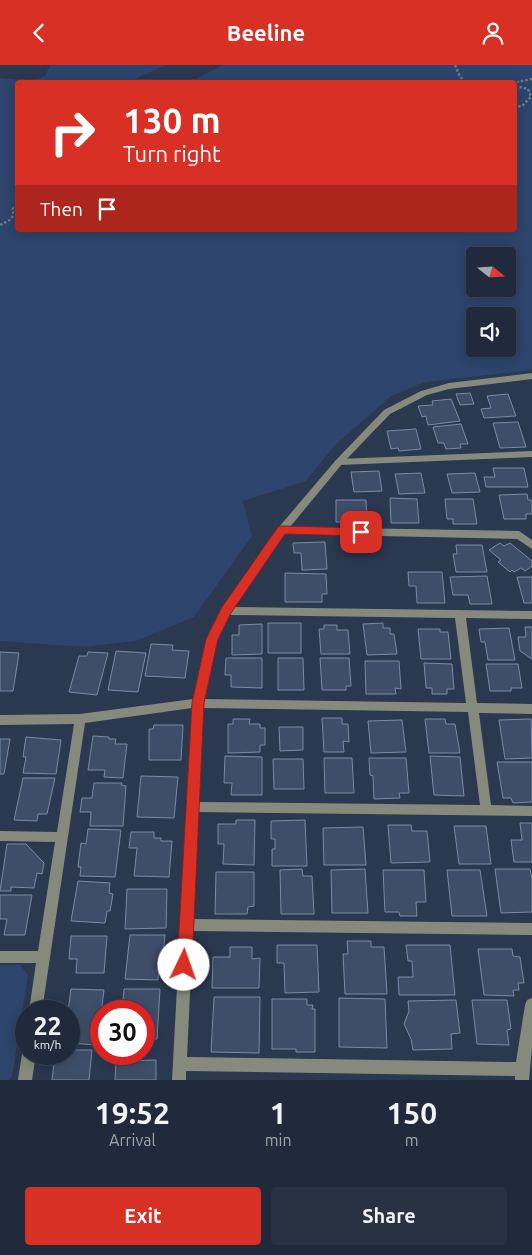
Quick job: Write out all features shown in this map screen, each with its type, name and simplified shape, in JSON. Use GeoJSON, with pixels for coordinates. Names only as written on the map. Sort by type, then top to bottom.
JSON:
{"type":"FeatureCollection","features":[{"type":"Feature","properties":{"kind":"street"},"geometry":{"type":"LineString","coordinates":[[179,1080],[198,703],[212,639],[226,611],[282,530],[339,462],[387,412],[424,393],[459,385],[532,376]]}},
{"type":"Feature","properties":{"kind":"street"},"geometry":{"type":"LineString","coordinates":[[339,462],[532,454]]}},
{"type":"Feature","properties":{"kind":"street"},"geometry":{"type":"LineString","coordinates":[[282,530],[519,535],[532,545]]}},
{"type":"Feature","properties":{"kind":"street"},"geometry":{"type":"LineString","coordinates":[[226,611],[532,615]]}},
{"type":"Feature","properties":{"kind":"street"},"geometry":{"type":"LineString","coordinates":[[460,614],[486,810]]}},
{"type":"Feature","properties":{"kind":"street"},"geometry":{"type":"LineString","coordinates":[[0,720],[80,719],[198,703],[532,709]]}},
{"type":"Feature","properties":{"kind":"street"},"geometry":{"type":"LineString","coordinates":[[37,1000],[80,719]]}},
{"type":"Feature","properties":{"kind":"street"},"geometry":{"type":"LineString","coordinates":[[192,807],[532,811]]}},
{"type":"Feature","properties":{"kind":"street"},"geometry":{"type":"LineString","coordinates":[[0,836],[62,837]]}},
{"type":"Feature","properties":{"kind":"street"},"geometry":{"type":"LineString","coordinates":[[187,925],[532,929]]}},
{"type":"Feature","properties":{"kind":"street"},"geometry":{"type":"LineString","coordinates":[[0,957],[43,957]]}},
{"type":"Feature","properties":{"kind":"street"},"geometry":{"type":"LineString","coordinates":[[179,1064],[522,1075],[532,1005]]}},
{"type":"Feature","properties":{"kind":"street"},"geometry":{"type":"LineString","coordinates":[[25,1080],[27,1065]]}},
{"type":"Feature","properties":{"kind":"path"},"geometry":{"type":"LineString","coordinates":[[455,65],[460,77],[464,80]]}},
{"type":"Feature","properties":{"kind":"path"},"geometry":{"type":"LineString","coordinates":[[517,82],[532,79]]}},
{"type":"Feature","properties":{"kind":"path"},"geometry":{"type":"LineString","coordinates":[[517,86],[528,89],[530,97],[522,106],[517,107]]}},
{"type":"Feature","properties":{"kind":"path"},"geometry":{"type":"LineString","coordinates":[[0,225],[11,220],[15,207]]}},
{"type":"Feature","properties":{"kind":"shaded area"},"geometry":{"type":"Polygon","coordinates":[[[50,65],[166,65],[136,80],[34,80],[45,76],[50,65]]]}},
{"type":"Feature","properties":{"kind":"shaded area"},"geometry":{"type":"Polygon","coordinates":[[[223,65],[532,65],[532,370],[426,382],[391,396],[335,445],[306,481],[243,501],[252,536],[194,617],[136,641],[84,647],[0,641],[0,78],[21,80],[15,80],[15,232],[517,232],[517,80],[194,80],[223,65]]]}},
{"type":"Feature","properties":{"kind":"shaded area"},"geometry":{"type":"Polygon","coordinates":[[[0,965],[20,965],[28,975],[24,1000],[15,1000],[15,1058],[12,1077],[9,1080],[0,1080],[0,965]]]}},
{"type":"Feature","properties":{"kind":"building"},"geometry":{"type":"Polygon","coordinates":[[[470,393],[474,404],[460,405],[456,394],[470,393]]]}},
{"type":"Feature","properties":{"kind":"building"},"geometry":{"type":"Polygon","coordinates":[[[508,394],[516,416],[484,418],[481,409],[491,408],[487,396],[508,394]]]}},
{"type":"Feature","properties":{"kind":"building"},"geometry":{"type":"Polygon","coordinates":[[[451,399],[460,421],[428,425],[426,416],[422,417],[418,406],[433,405],[432,401],[451,399]]]}},
{"type":"Feature","properties":{"kind":"building"},"geometry":{"type":"Polygon","coordinates":[[[518,422],[526,447],[500,448],[493,423],[518,422]]]}},
{"type":"Feature","properties":{"kind":"building"},"geometry":{"type":"Polygon","coordinates":[[[461,424],[468,444],[460,444],[461,448],[446,449],[444,443],[438,443],[433,427],[461,424]]]}},
{"type":"Feature","properties":{"kind":"building"},"geometry":{"type":"Polygon","coordinates":[[[416,429],[421,449],[399,451],[398,448],[391,449],[387,431],[416,429]]]}},
{"type":"Feature","properties":{"kind":"building"},"geometry":{"type":"Polygon","coordinates":[[[493,468],[524,468],[528,487],[486,487],[484,477],[495,477],[493,468]]]}},
{"type":"Feature","properties":{"kind":"building"},"geometry":{"type":"Polygon","coordinates":[[[379,471],[382,491],[354,492],[351,472],[379,471]]]}},
{"type":"Feature","properties":{"kind":"building"},"geometry":{"type":"Polygon","coordinates":[[[421,473],[425,493],[399,494],[395,474],[421,473]]]}},
{"type":"Feature","properties":{"kind":"building"},"geometry":{"type":"Polygon","coordinates":[[[475,473],[480,492],[452,493],[447,474],[475,473]]]}},
{"type":"Feature","properties":{"kind":"building"},"geometry":{"type":"Polygon","coordinates":[[[527,494],[528,500],[531,500],[532,503],[532,514],[526,514],[526,519],[504,519],[499,495],[527,494]]]}},
{"type":"Feature","properties":{"kind":"building"},"geometry":{"type":"Polygon","coordinates":[[[390,498],[417,499],[419,523],[391,523],[390,498]]]}},
{"type":"Feature","properties":{"kind":"building"},"geometry":{"type":"Polygon","coordinates":[[[445,499],[473,499],[477,524],[453,524],[453,519],[447,519],[445,499]]]}},
{"type":"Feature","properties":{"kind":"building"},"geometry":{"type":"Polygon","coordinates":[[[336,500],[366,500],[367,522],[336,522],[336,500]]]}},
{"type":"Feature","properties":{"kind":"building"},"geometry":{"type":"Polygon","coordinates":[[[325,542],[327,569],[302,570],[301,553],[294,553],[293,543],[325,542]]]}},
{"type":"Feature","properties":{"kind":"building"},"geometry":{"type":"Polygon","coordinates":[[[500,543],[504,546],[510,543],[532,561],[532,566],[525,571],[521,568],[510,572],[498,562],[501,560],[489,550],[500,543]]]}},
{"type":"Feature","properties":{"kind":"building"},"geometry":{"type":"Polygon","coordinates":[[[456,545],[482,545],[487,572],[456,572],[453,554],[457,554],[456,545]]]}},
{"type":"Feature","properties":{"kind":"building"},"geometry":{"type":"Polygon","coordinates":[[[408,572],[442,572],[445,603],[417,603],[416,586],[409,586],[408,572]]]}},
{"type":"Feature","properties":{"kind":"building"},"geometry":{"type":"Polygon","coordinates":[[[285,573],[326,574],[327,594],[322,594],[322,602],[285,602],[285,573]]]}},
{"type":"Feature","properties":{"kind":"building"},"geometry":{"type":"Polygon","coordinates":[[[487,576],[492,604],[470,604],[468,595],[453,595],[450,577],[487,576]]]}},
{"type":"Feature","properties":{"kind":"building"},"geometry":{"type":"Polygon","coordinates":[[[517,577],[532,577],[532,603],[524,603],[517,577]]]}},
{"type":"Feature","properties":{"kind":"building"},"geometry":{"type":"Polygon","coordinates":[[[268,623],[301,623],[301,653],[268,653],[268,623]]]}},
{"type":"Feature","properties":{"kind":"building"},"geometry":{"type":"Polygon","coordinates":[[[383,623],[383,628],[390,628],[390,634],[394,634],[397,654],[367,655],[363,624],[383,623]]]}},
{"type":"Feature","properties":{"kind":"building"},"geometry":{"type":"Polygon","coordinates":[[[262,624],[262,654],[232,655],[232,635],[239,635],[239,625],[262,624]]]}},
{"type":"Feature","properties":{"kind":"building"},"geometry":{"type":"Polygon","coordinates":[[[324,625],[337,625],[337,630],[348,630],[350,654],[321,654],[319,629],[324,629],[324,625]]]}},
{"type":"Feature","properties":{"kind":"building"},"geometry":{"type":"Polygon","coordinates":[[[525,627],[532,627],[532,659],[520,651],[518,637],[526,637],[525,627]]]}},
{"type":"Feature","properties":{"kind":"building"},"geometry":{"type":"Polygon","coordinates":[[[509,628],[515,660],[488,660],[485,642],[481,642],[479,629],[509,628]]]}},
{"type":"Feature","properties":{"kind":"building"},"geometry":{"type":"Polygon","coordinates":[[[418,629],[440,629],[440,632],[448,632],[451,659],[421,659],[418,629]]]}},
{"type":"Feature","properties":{"kind":"building"},"geometry":{"type":"Polygon","coordinates":[[[151,644],[173,645],[172,650],[189,651],[185,678],[145,676],[151,644]]]}},
{"type":"Feature","properties":{"kind":"building"},"geometry":{"type":"Polygon","coordinates":[[[116,651],[146,653],[138,692],[108,690],[116,651]]]}},
{"type":"Feature","properties":{"kind":"building"},"geometry":{"type":"Polygon","coordinates":[[[0,652],[19,653],[13,691],[0,691],[0,652]]]}},
{"type":"Feature","properties":{"kind":"building"},"geometry":{"type":"Polygon","coordinates":[[[88,652],[108,653],[97,695],[69,692],[79,656],[87,656],[88,652]]]}},
{"type":"Feature","properties":{"kind":"building"},"geometry":{"type":"Polygon","coordinates":[[[226,658],[262,658],[262,688],[231,687],[231,675],[225,675],[226,658]]]}},
{"type":"Feature","properties":{"kind":"building"},"geometry":{"type":"Polygon","coordinates":[[[278,658],[303,658],[304,690],[278,690],[278,658]]]}},
{"type":"Feature","properties":{"kind":"building"},"geometry":{"type":"Polygon","coordinates":[[[320,658],[349,658],[351,686],[346,686],[346,690],[322,690],[320,658]]]}},
{"type":"Feature","properties":{"kind":"building"},"geometry":{"type":"Polygon","coordinates":[[[365,661],[399,661],[401,689],[395,688],[396,694],[366,694],[365,661]]]}},
{"type":"Feature","properties":{"kind":"building"},"geometry":{"type":"Polygon","coordinates":[[[424,663],[452,664],[454,689],[447,689],[447,694],[432,694],[432,688],[426,688],[424,663]]]}},
{"type":"Feature","properties":{"kind":"building"},"geometry":{"type":"Polygon","coordinates":[[[486,664],[518,664],[522,688],[511,688],[511,691],[490,691],[486,664]]]}},
{"type":"Feature","properties":{"kind":"building"},"geometry":{"type":"Polygon","coordinates":[[[322,718],[342,718],[342,724],[348,724],[349,742],[343,741],[344,752],[324,752],[322,718]]]}},
{"type":"Feature","properties":{"kind":"building"},"geometry":{"type":"Polygon","coordinates":[[[233,719],[250,719],[249,724],[260,724],[260,728],[265,728],[265,745],[260,745],[260,752],[228,753],[228,724],[233,724],[233,719]]]}},
{"type":"Feature","properties":{"kind":"building"},"geometry":{"type":"Polygon","coordinates":[[[425,719],[445,719],[446,724],[455,724],[460,753],[429,753],[425,719]]]}},
{"type":"Feature","properties":{"kind":"building"},"geometry":{"type":"Polygon","coordinates":[[[531,719],[532,758],[505,759],[499,720],[531,719]]]}},
{"type":"Feature","properties":{"kind":"building"},"geometry":{"type":"Polygon","coordinates":[[[402,720],[406,752],[371,753],[368,721],[402,720]]]}},
{"type":"Feature","properties":{"kind":"building"},"geometry":{"type":"Polygon","coordinates":[[[154,725],[183,725],[181,760],[149,760],[149,729],[153,729],[154,725]]]}},
{"type":"Feature","properties":{"kind":"building"},"geometry":{"type":"Polygon","coordinates":[[[279,727],[303,727],[303,750],[280,751],[279,727]]]}},
{"type":"Feature","properties":{"kind":"building"},"geometry":{"type":"Polygon","coordinates":[[[93,736],[116,739],[115,744],[127,744],[123,778],[104,777],[105,770],[88,770],[93,736]]]}},
{"type":"Feature","properties":{"kind":"building"},"geometry":{"type":"Polygon","coordinates":[[[26,737],[61,740],[56,774],[23,773],[26,757],[23,757],[26,737]]]}},
{"type":"Feature","properties":{"kind":"building"},"geometry":{"type":"Polygon","coordinates":[[[0,739],[10,739],[4,774],[0,774],[0,739]]]}},
{"type":"Feature","properties":{"kind":"building"},"geometry":{"type":"Polygon","coordinates":[[[225,756],[262,757],[262,795],[231,795],[232,783],[224,783],[225,756]]]}},
{"type":"Feature","properties":{"kind":"building"},"geometry":{"type":"Polygon","coordinates":[[[430,756],[460,757],[464,796],[434,795],[430,756]]]}},
{"type":"Feature","properties":{"kind":"building"},"geometry":{"type":"Polygon","coordinates":[[[324,758],[352,758],[354,793],[325,793],[324,758]]]}},
{"type":"Feature","properties":{"kind":"building"},"geometry":{"type":"Polygon","coordinates":[[[369,758],[406,758],[409,793],[399,793],[400,798],[374,799],[373,776],[370,775],[369,758]]]}},
{"type":"Feature","properties":{"kind":"building"},"geometry":{"type":"Polygon","coordinates":[[[273,759],[303,759],[304,789],[274,789],[273,759]]]}},
{"type":"Feature","properties":{"kind":"building"},"geometry":{"type":"Polygon","coordinates":[[[497,762],[532,762],[532,802],[513,803],[511,798],[503,798],[497,762]]]}},
{"type":"Feature","properties":{"kind":"building"},"geometry":{"type":"Polygon","coordinates":[[[141,776],[178,777],[174,818],[137,817],[141,776]]]}},
{"type":"Feature","properties":{"kind":"building"},"geometry":{"type":"Polygon","coordinates":[[[23,778],[55,778],[47,814],[38,814],[37,821],[14,820],[23,778]]]}},
{"type":"Feature","properties":{"kind":"building"},"geometry":{"type":"Polygon","coordinates":[[[94,783],[122,783],[121,785],[126,786],[123,826],[90,826],[91,812],[80,812],[82,798],[92,798],[94,783]]]}},
{"type":"Feature","properties":{"kind":"building"},"geometry":{"type":"Polygon","coordinates":[[[236,820],[255,820],[254,865],[223,864],[224,844],[218,844],[218,824],[236,824],[236,820]]]}},
{"type":"Feature","properties":{"kind":"building"},"geometry":{"type":"Polygon","coordinates":[[[305,820],[307,866],[272,866],[272,849],[275,849],[275,839],[271,839],[271,821],[305,820]]]}},
{"type":"Feature","properties":{"kind":"building"},"geometry":{"type":"Polygon","coordinates":[[[520,823],[532,823],[532,862],[514,862],[511,840],[522,840],[520,823]]]}},
{"type":"Feature","properties":{"kind":"building"},"geometry":{"type":"Polygon","coordinates":[[[388,825],[411,825],[412,831],[427,831],[430,862],[391,863],[388,825]]]}},
{"type":"Feature","properties":{"kind":"building"},"geometry":{"type":"Polygon","coordinates":[[[454,826],[486,826],[491,864],[459,864],[454,826]]]}},
{"type":"Feature","properties":{"kind":"building"},"geometry":{"type":"Polygon","coordinates":[[[363,827],[366,865],[324,865],[323,828],[363,827]]]}},
{"type":"Feature","properties":{"kind":"building"},"geometry":{"type":"Polygon","coordinates":[[[88,829],[121,830],[115,877],[80,876],[81,867],[78,867],[81,843],[86,844],[88,829]]]}},
{"type":"Feature","properties":{"kind":"building"},"geometry":{"type":"Polygon","coordinates":[[[131,832],[154,832],[154,838],[161,838],[161,841],[172,841],[169,877],[134,876],[137,848],[129,848],[131,832]]]}},
{"type":"Feature","properties":{"kind":"building"},"geometry":{"type":"Polygon","coordinates":[[[7,844],[26,844],[44,863],[42,874],[37,873],[34,888],[11,887],[11,891],[0,891],[7,844]]]}},
{"type":"Feature","properties":{"kind":"building"},"geometry":{"type":"Polygon","coordinates":[[[302,869],[303,876],[312,876],[314,914],[281,914],[280,870],[302,869]]]}},
{"type":"Feature","properties":{"kind":"building"},"geometry":{"type":"Polygon","coordinates":[[[365,869],[368,913],[332,913],[331,870],[365,869]]]}},
{"type":"Feature","properties":{"kind":"building"},"geometry":{"type":"Polygon","coordinates":[[[495,869],[530,869],[532,879],[532,912],[501,913],[495,869]]]}},
{"type":"Feature","properties":{"kind":"building"},"geometry":{"type":"Polygon","coordinates":[[[383,870],[424,870],[426,902],[416,902],[417,916],[400,916],[399,912],[385,912],[383,870]]]}},
{"type":"Feature","properties":{"kind":"building"},"geometry":{"type":"Polygon","coordinates":[[[447,870],[480,870],[487,916],[452,916],[447,870]]]}},
{"type":"Feature","properties":{"kind":"building"},"geometry":{"type":"Polygon","coordinates":[[[216,872],[254,872],[254,906],[248,907],[247,914],[215,914],[216,872]]]}},
{"type":"Feature","properties":{"kind":"building"},"geometry":{"type":"Polygon","coordinates":[[[78,881],[110,883],[109,893],[113,894],[110,911],[107,911],[105,923],[71,921],[78,881]]]}},
{"type":"Feature","properties":{"kind":"building"},"geometry":{"type":"Polygon","coordinates":[[[127,889],[167,889],[166,928],[125,929],[127,889]]]}},
{"type":"Feature","properties":{"kind":"building"},"geometry":{"type":"Polygon","coordinates":[[[0,895],[32,895],[25,935],[4,935],[7,919],[0,919],[0,895]]]}},
{"type":"Feature","properties":{"kind":"building"},"geometry":{"type":"Polygon","coordinates":[[[130,935],[165,935],[162,966],[159,966],[158,980],[125,979],[130,935]]]}},
{"type":"Feature","properties":{"kind":"building"},"geometry":{"type":"Polygon","coordinates":[[[71,936],[107,936],[104,973],[76,973],[77,959],[69,959],[71,936]]]}},
{"type":"Feature","properties":{"kind":"building"},"geometry":{"type":"Polygon","coordinates":[[[347,941],[371,941],[371,947],[384,947],[387,994],[345,994],[343,954],[348,954],[347,941]]]}},
{"type":"Feature","properties":{"kind":"building"},"geometry":{"type":"Polygon","coordinates":[[[277,945],[317,945],[319,992],[285,993],[284,963],[277,963],[277,945]]]}},
{"type":"Feature","properties":{"kind":"building"},"geometry":{"type":"Polygon","coordinates":[[[406,945],[450,945],[455,995],[399,995],[398,977],[413,977],[412,961],[408,961],[406,945]]]}},
{"type":"Feature","properties":{"kind":"building"},"geometry":{"type":"Polygon","coordinates":[[[230,947],[252,947],[252,959],[260,958],[259,988],[212,988],[213,957],[230,957],[230,947]]]}},
{"type":"Feature","properties":{"kind":"building"},"geometry":{"type":"Polygon","coordinates":[[[478,949],[512,949],[513,956],[520,957],[524,983],[518,983],[519,990],[513,990],[514,996],[484,995],[478,949]]]}},
{"type":"Feature","properties":{"kind":"building"},"geometry":{"type":"Polygon","coordinates":[[[71,989],[104,990],[103,1000],[90,1000],[90,1044],[80,1044],[80,1000],[70,1000],[71,989]]]}},
{"type":"Feature","properties":{"kind":"building"},"geometry":{"type":"Polygon","coordinates":[[[124,989],[160,989],[157,1039],[155,1039],[155,1000],[123,1000],[124,989]]]}},
{"type":"Feature","properties":{"kind":"building"},"geometry":{"type":"Polygon","coordinates":[[[214,997],[260,997],[259,1053],[211,1052],[214,997]]]}},
{"type":"Feature","properties":{"kind":"building"},"geometry":{"type":"Polygon","coordinates":[[[339,998],[385,999],[387,1048],[339,1047],[339,998]]]}},
{"type":"Feature","properties":{"kind":"building"},"geometry":{"type":"Polygon","coordinates":[[[272,999],[307,999],[307,1005],[313,1005],[312,1009],[315,1009],[315,1052],[296,1052],[296,1049],[272,1049],[272,999]]]}},
{"type":"Feature","properties":{"kind":"building"},"geometry":{"type":"Polygon","coordinates":[[[456,1000],[460,1033],[451,1034],[452,1049],[413,1050],[411,1039],[404,1024],[409,1011],[408,1001],[456,1000]]]}},
{"type":"Feature","properties":{"kind":"building"},"geometry":{"type":"Polygon","coordinates":[[[472,1000],[507,1000],[511,1029],[507,1030],[509,1045],[477,1044],[472,1000]]]}},
{"type":"Feature","properties":{"kind":"building"},"geometry":{"type":"Polygon","coordinates":[[[80,1050],[90,1050],[89,1080],[52,1080],[54,1065],[80,1065],[80,1050]]]}},
{"type":"Feature","properties":{"kind":"building"},"geometry":{"type":"Polygon","coordinates":[[[155,1060],[156,1080],[115,1080],[116,1065],[155,1065],[155,1060]]]}},
{"type":"Feature","properties":{"kind":"route"},"geometry":{"type":"LineString","coordinates":[[184,965],[198,703],[212,639],[226,611],[282,530],[361,532]]}}]}
